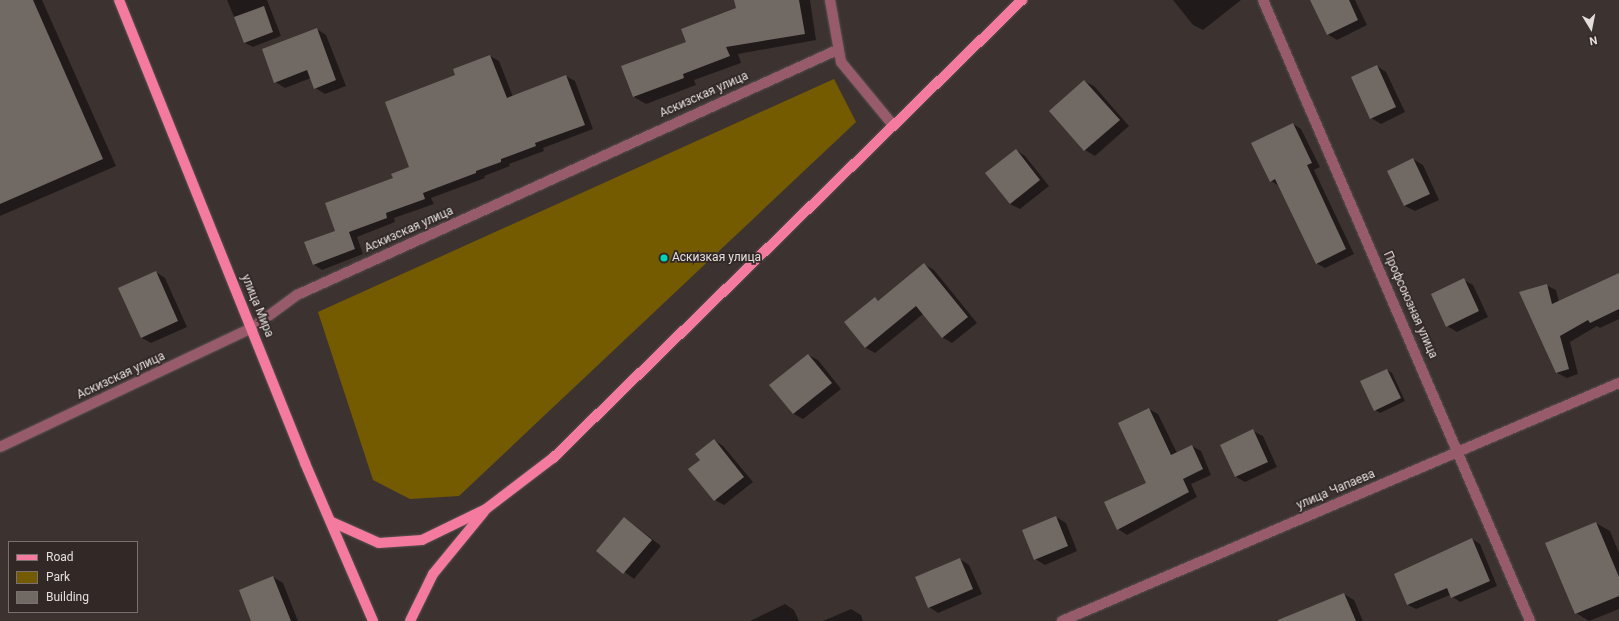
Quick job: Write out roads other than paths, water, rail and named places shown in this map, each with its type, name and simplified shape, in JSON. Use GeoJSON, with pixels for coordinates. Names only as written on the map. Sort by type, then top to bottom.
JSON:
{"type":"FeatureCollection","features":[{"type":"Feature","properties":{"kind":"main road","name":"улица Мира"},"geometry":{"type":"LineString","coordinates":[[119,0],[305,463],[332,522],[373,621]]}},
{"type":"Feature","properties":{"kind":"main road"},"geometry":{"type":"LineString","coordinates":[[332,522],[379,543],[422,540],[486,508],[553,458],[743,275],[893,125],[1022,0]]}},
{"type":"Feature","properties":{"kind":"main road"},"geometry":{"type":"LineString","coordinates":[[410,621],[433,574],[486,508]]}},
{"type":"Feature","properties":{"kind":"street"},"geometry":{"type":"LineString","coordinates":[[830,0],[837,50],[841,62],[893,125]]}},
{"type":"Feature","properties":{"kind":"street","name":"Профсоюзная улица"},"geometry":{"type":"LineString","coordinates":[[1263,0],[1459,452],[1530,621]]}},
{"type":"Feature","properties":{"kind":"street","name":"Аскизская улица"},"geometry":{"type":"LineString","coordinates":[[0,447],[252,328],[297,295],[837,50]]}},
{"type":"Feature","properties":{"kind":"street","name":"улица Чапаева"},"geometry":{"type":"LineString","coordinates":[[1062,621],[1619,383]]}},
{"type":"Feature","properties":{"kind":"place","name":"Аскизкая улица"},"geometry":{"type":"Point","coordinates":[664,258]}}]}
